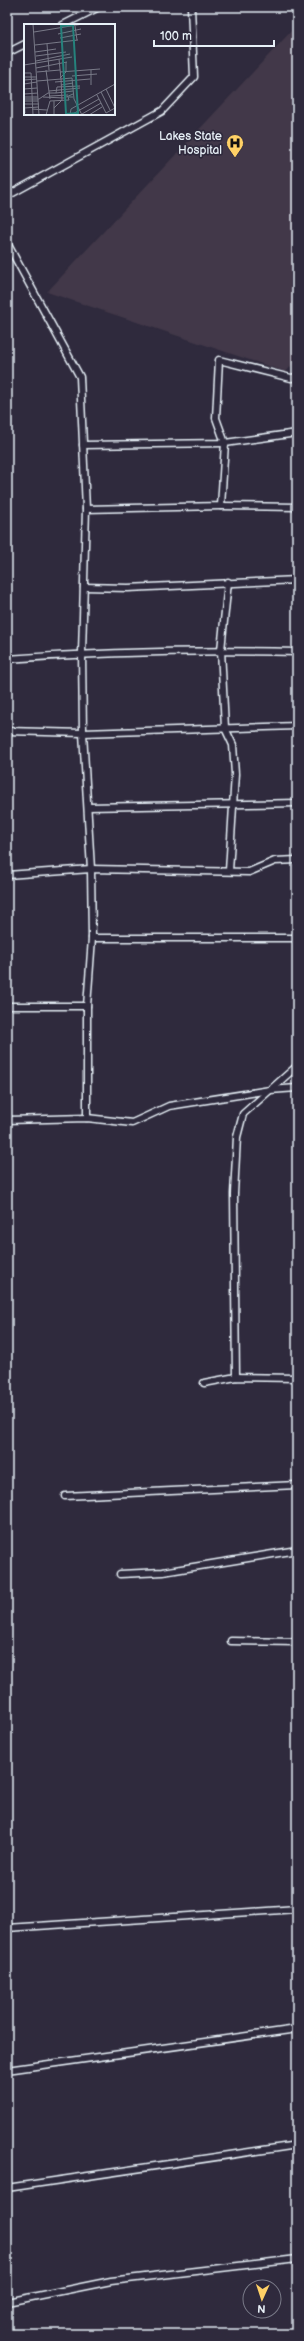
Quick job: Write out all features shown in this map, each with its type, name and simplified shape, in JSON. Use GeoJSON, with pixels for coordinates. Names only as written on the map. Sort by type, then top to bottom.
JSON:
{"type":"FeatureCollection","features":[{"type":"Feature","properties":{"kind":"street"},"geometry":{"type":"LineString","coordinates":[[66,24],[99,7]]}},
{"type":"Feature","properties":{"kind":"street"},"geometry":{"type":"LineString","coordinates":[[7,196],[162,111],[194,77],[191,7]]}},
{"type":"Feature","properties":{"kind":"street"},"geometry":{"type":"LineString","coordinates":[[7,53],[24,44]]}},
{"type":"Feature","properties":{"kind":"street"},"geometry":{"type":"LineString","coordinates":[[7,243],[80,377],[86,509],[82,654],[83,733],[91,868],[92,938],[87,1006],[87,1118]]}},
{"type":"Feature","properties":{"kind":"street"},"geometry":{"type":"LineString","coordinates":[[221,506],[225,443],[216,418],[219,360],[291,378],[297,377]]}},
{"type":"Feature","properties":{"kind":"street"},"geometry":{"type":"LineString","coordinates":[[83,445],[225,443],[297,433]]}},
{"type":"Feature","properties":{"kind":"street"},"geometry":{"type":"LineString","coordinates":[[86,509],[221,506],[297,507]]}},
{"type":"Feature","properties":{"kind":"street"},"geometry":{"type":"LineString","coordinates":[[84,587],[128,588],[228,582],[297,580]]}},
{"type":"Feature","properties":{"kind":"street"},"geometry":{"type":"LineString","coordinates":[[228,582],[221,650],[225,728],[232,745],[235,774],[229,871]]}},
{"type":"Feature","properties":{"kind":"street"},"geometry":{"type":"LineString","coordinates":[[7,658],[221,650],[297,652]]}},
{"type":"Feature","properties":{"kind":"street"},"geometry":{"type":"LineString","coordinates":[[7,731],[83,733],[297,726]]}},
{"type":"Feature","properties":{"kind":"street"},"geometry":{"type":"LineString","coordinates":[[88,807],[233,803],[297,803]]}},
{"type":"Feature","properties":{"kind":"street"},"geometry":{"type":"LineString","coordinates":[[7,875],[91,868],[250,872],[275,861],[297,860]]}},
{"type":"Feature","properties":{"kind":"street"},"geometry":{"type":"LineString","coordinates":[[92,938],[297,938]]}},
{"type":"Feature","properties":{"kind":"street"},"geometry":{"type":"LineString","coordinates":[[7,1006],[87,1006]]}},
{"type":"Feature","properties":{"kind":"street"},"geometry":{"type":"LineString","coordinates":[[236,1377],[234,1194],[236,1137],[243,1114],[297,1066]]}},
{"type":"Feature","properties":{"kind":"street"},"geometry":{"type":"LineString","coordinates":[[7,1120],[87,1118],[132,1123],[169,1106],[270,1090],[297,1088]]}},
{"type":"Feature","properties":{"kind":"street"},"geometry":{"type":"LineString","coordinates":[[204,1383],[236,1377],[297,1378]]}},
{"type":"Feature","properties":{"kind":"street"},"geometry":{"type":"LineString","coordinates":[[65,1496],[297,1484]]}},
{"type":"Feature","properties":{"kind":"street"},"geometry":{"type":"LineString","coordinates":[[120,1574],[163,1572],[297,1550]]}},
{"type":"Feature","properties":{"kind":"street"},"geometry":{"type":"LineString","coordinates":[[231,1641],[297,1642]]}},
{"type":"Feature","properties":{"kind":"street"},"geometry":{"type":"LineString","coordinates":[[7,1928],[297,1909]]}},
{"type":"Feature","properties":{"kind":"street"},"geometry":{"type":"LineString","coordinates":[[7,2070],[297,2029]]}},
{"type":"Feature","properties":{"kind":"street"},"geometry":{"type":"LineString","coordinates":[[7,2188],[297,2145]]}},
{"type":"Feature","properties":{"kind":"street"},"geometry":{"type":"LineString","coordinates":[[7,2302],[111,2281],[297,2259]]}},
{"type":"Feature","properties":{"kind":"shaded area","name":"Lakes State Hospital"},"geometry":{"type":"Polygon","coordinates":[[[297,25],[297,359],[286,372],[47,292],[297,25]]]}},
{"type":"Feature","properties":{"kind":"place","name":"Lakes State Hospital"},"geometry":{"type":"Point","coordinates":[235,158]}}]}
